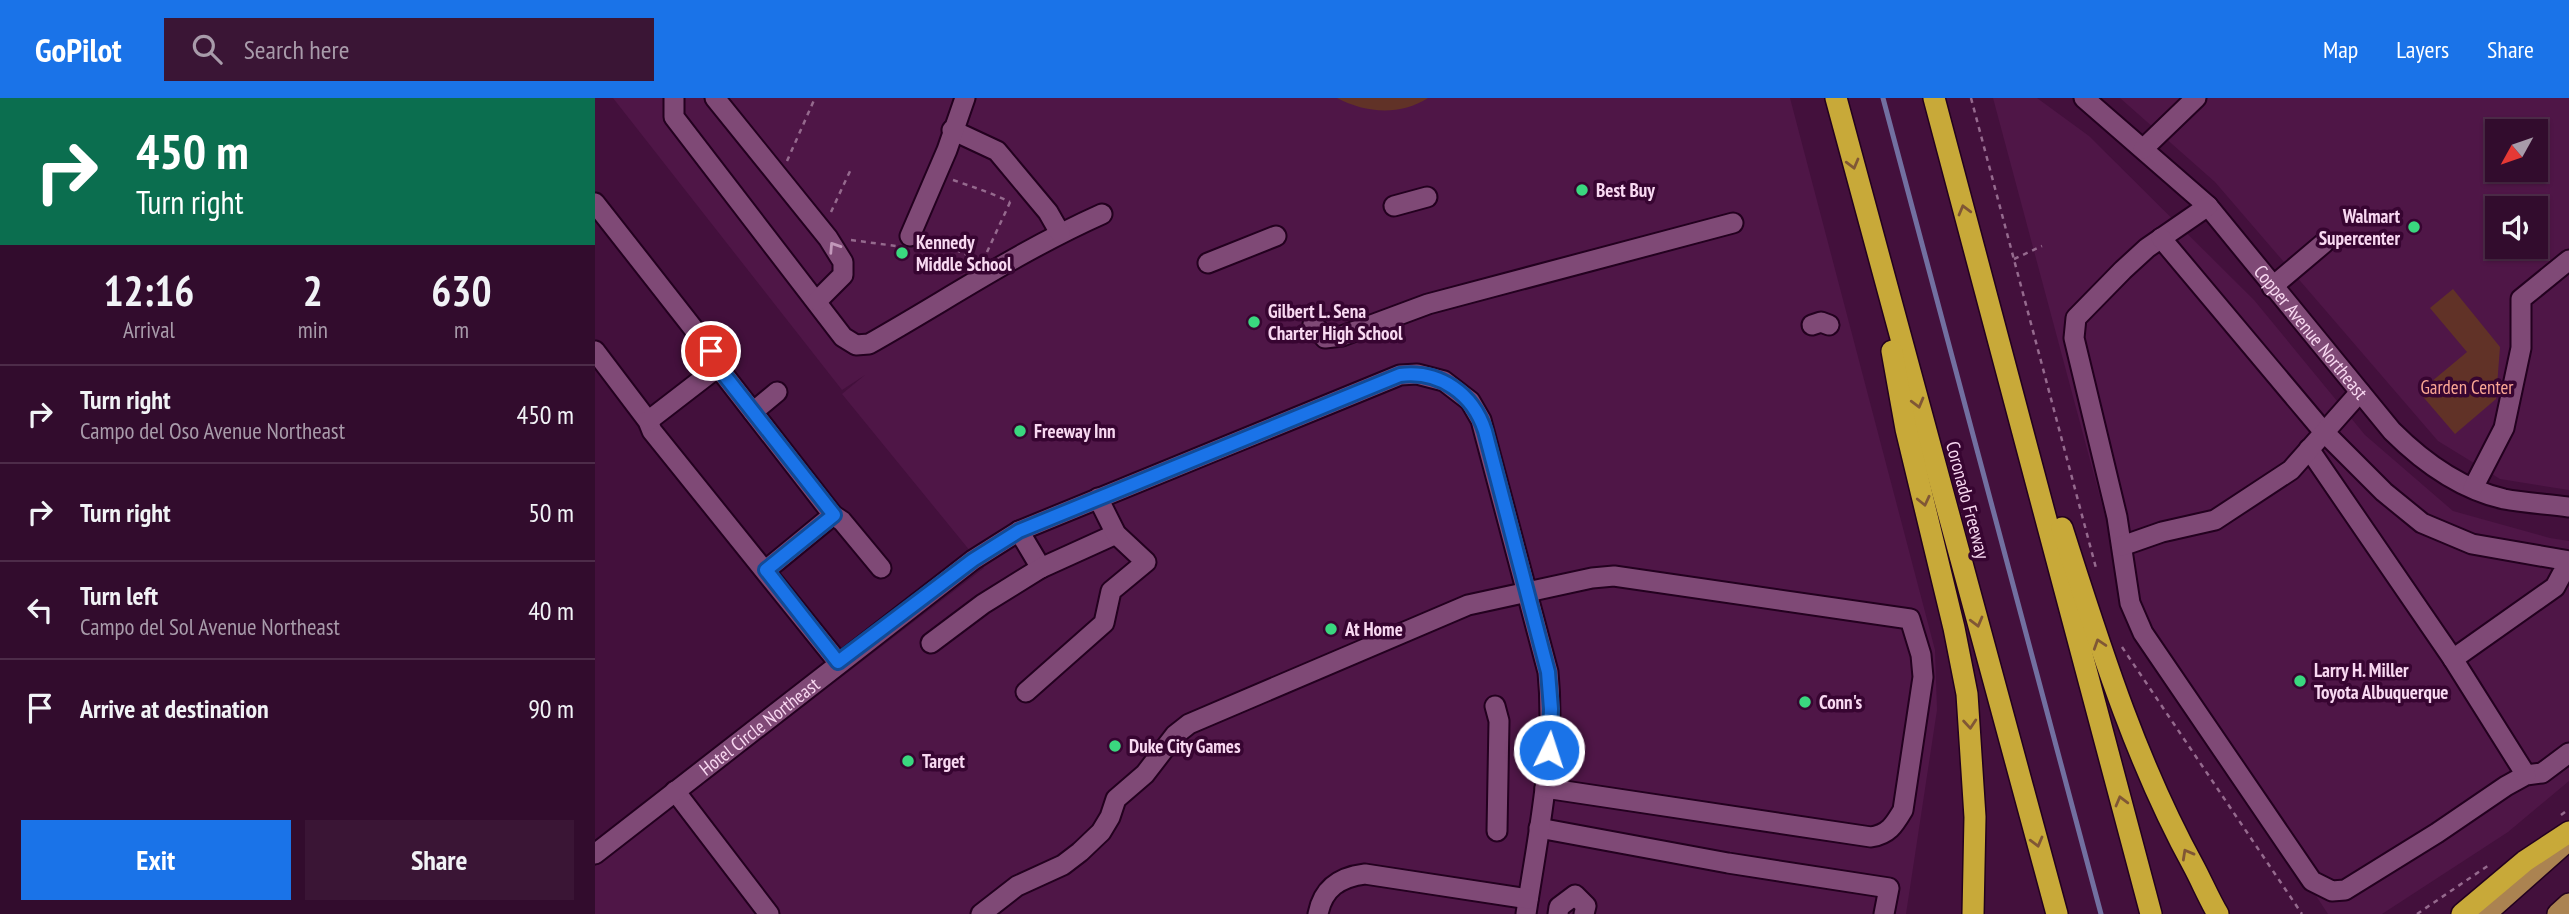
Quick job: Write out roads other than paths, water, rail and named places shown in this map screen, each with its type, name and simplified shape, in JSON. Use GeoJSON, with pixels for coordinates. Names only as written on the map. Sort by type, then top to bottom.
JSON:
{"type":"FeatureCollection","features":[{"type":"Feature","properties":{"kind":"highway","name":"Coronado Freeway"},"geometry":{"type":"LineString","coordinates":[[1836,98],[2057,914]]}},
{"type":"Feature","properties":{"kind":"highway"},"geometry":{"type":"LineString","coordinates":[[1934,98],[2151,914]]}},
{"type":"Feature","properties":{"kind":"highway"},"geometry":{"type":"LineString","coordinates":[[1981,276],[2102,652],[2139,753],[2176,835],[2218,914]]}},
{"type":"Feature","properties":{"kind":"highway"},"geometry":{"type":"LineString","coordinates":[[1887,289],[1899,395],[1967,694],[1975,817],[1973,914]]}},
{"type":"Feature","properties":{"kind":"highway"},"geometry":{"type":"LineString","coordinates":[[2462,914],[2525,860],[2569,832]]}},
{"type":"Feature","properties":{"kind":"main road"},"geometry":{"type":"LineString","coordinates":[[2485,914],[2569,839]]}},
{"type":"Feature","properties":{"kind":"main road"},"geometry":{"type":"LineString","coordinates":[[2558,914],[2569,904]]}},
{"type":"Feature","properties":{"kind":"street"},"geometry":{"type":"LineString","coordinates":[[674,98],[674,117],[843,337],[856,345],[869,344],[1060,233],[1102,214]]}},
{"type":"Feature","properties":{"kind":"street"},"geometry":{"type":"LineString","coordinates":[[715,98],[828,238],[843,262],[843,275],[817,302]]}},
{"type":"Feature","properties":{"kind":"street"},"geometry":{"type":"LineString","coordinates":[[919,237],[952,130],[965,98]]}},
{"type":"Feature","properties":{"kind":"street","name":"Copper Avenue Northeast"},"geometry":{"type":"LineString","coordinates":[[2084,98],[2109,106],[2143,149],[2208,206],[2392,431],[2416,453],[2443,473],[2504,499],[2569,507]]}},
{"type":"Feature","properties":{"kind":"street"},"geometry":{"type":"LineString","coordinates":[[2143,149],[2196,98]]}},
{"type":"Feature","properties":{"kind":"street"},"geometry":{"type":"LineString","coordinates":[[952,130],[992,147],[1048,212],[1060,233]]}},
{"type":"Feature","properties":{"kind":"street"},"geometry":{"type":"LineString","coordinates":[[1394,206],[1427,197]]}},
{"type":"Feature","properties":{"kind":"street"},"geometry":{"type":"LineString","coordinates":[[2208,206],[2123,270],[2076,318],[2074,338],[2117,517],[2130,603],[2143,634],[2312,881],[2332,891],[2345,890],[2526,775],[2542,773],[2569,754]]}},
{"type":"Feature","properties":{"kind":"street"},"geometry":{"type":"LineString","coordinates":[[598,214],[714,355],[718,367],[834,515],[844,523],[881,568]]}},
{"type":"Feature","properties":{"kind":"street"},"geometry":{"type":"LineString","coordinates":[[1313,324],[1325,338],[1342,336],[1428,304],[1733,223]]}},
{"type":"Feature","properties":{"kind":"street"},"geometry":{"type":"LineString","coordinates":[[1208,263],[1276,236]]}},
{"type":"Feature","properties":{"kind":"street"},"geometry":{"type":"LineString","coordinates":[[2161,239],[2323,431],[2384,492],[2422,523],[2472,544],[2569,561],[2555,587],[2453,659]]}},
{"type":"Feature","properties":{"kind":"street"},"geometry":{"type":"LineString","coordinates":[[2272,287],[2324,243]]}},
{"type":"Feature","properties":{"kind":"street"},"geometry":{"type":"LineString","coordinates":[[2473,488],[2504,428],[2521,348],[2521,299],[2569,260]]}},
{"type":"Feature","properties":{"kind":"street"},"geometry":{"type":"LineString","coordinates":[[595,351],[648,421],[652,431],[838,662]]}},
{"type":"Feature","properties":{"kind":"street"},"geometry":{"type":"LineString","coordinates":[[648,421],[718,367]]}},
{"type":"Feature","properties":{"kind":"street","name":"Hotel Circle Northeast"},"geometry":{"type":"LineString","coordinates":[[595,854],[838,662],[973,560],[1019,531],[1400,375],[1425,375],[1462,393],[1481,420],[1548,672],[1551,721],[1545,788],[1527,907]]}},
{"type":"Feature","properties":{"kind":"street"},"geometry":{"type":"LineString","coordinates":[[753,412],[777,392]]}},
{"type":"Feature","properties":{"kind":"street"},"geometry":{"type":"LineString","coordinates":[[2122,545],[2162,532],[2215,520],[2291,470],[2360,392]]}},
{"type":"Feature","properties":{"kind":"street"},"geometry":{"type":"LineString","coordinates":[[2309,449],[2453,659],[2526,775]]}},
{"type":"Feature","properties":{"kind":"street"},"geometry":{"type":"LineString","coordinates":[[1026,692],[1104,623],[1111,591],[1146,562],[1116,534],[1098,498]]}},
{"type":"Feature","properties":{"kind":"street"},"geometry":{"type":"LineString","coordinates":[[766,570],[834,515]]}},
{"type":"Feature","properties":{"kind":"street"},"geometry":{"type":"LineString","coordinates":[[1019,531],[1041,568]]}},
{"type":"Feature","properties":{"kind":"street"},"geometry":{"type":"LineString","coordinates":[[932,643],[983,604],[1041,568],[1116,534]]}},
{"type":"Feature","properties":{"kind":"street"},"geometry":{"type":"LineString","coordinates":[[981,914],[1017,887],[1063,865],[1080,852],[1101,832],[1116,799],[1145,774],[1175,735],[1189,724],[1468,605],[1592,578],[1614,576],[1910,619],[1923,664],[1903,810],[1892,828],[1879,836],[1871,837],[1545,788]]}},
{"type":"Feature","properties":{"kind":"street"},"geometry":{"type":"LineString","coordinates":[[1495,706],[1499,722],[1497,831]]}},
{"type":"Feature","properties":{"kind":"street"},"geometry":{"type":"LineString","coordinates":[[675,791],[702,836],[769,914]]}},
{"type":"Feature","properties":{"kind":"street"},"geometry":{"type":"LineString","coordinates":[[1539,828],[1728,863],[1889,888],[1884,914]]}},
{"type":"Feature","properties":{"kind":"street"},"geometry":{"type":"LineString","coordinates":[[1318,914],[1324,897],[1332,886],[1342,879],[1366,874],[1527,907]]}},
{"type":"Feature","properties":{"kind":"street"},"geometry":{"type":"LineString","coordinates":[[1559,914],[1559,908],[1575,895],[1586,906],[1584,914]]}},
{"type":"Feature","properties":{"kind":"waterway"},"geometry":{"type":"LineString","coordinates":[[1883,98],[2101,914]]}},
{"type":"Feature","properties":{"kind":"place","name":"Best Buy"},"geometry":{"type":"Point","coordinates":[1582,190]}},
{"type":"Feature","properties":{"kind":"place","name":"Walmart Supercenter"},"geometry":{"type":"Point","coordinates":[2414,227]}},
{"type":"Feature","properties":{"kind":"place","name":"Kennedy Middle School"},"geometry":{"type":"Point","coordinates":[902,253]}},
{"type":"Feature","properties":{"kind":"place","name":"Gilbert L. Sena Charter High School"},"geometry":{"type":"Point","coordinates":[1254,322]}},
{"type":"Feature","properties":{"kind":"place","name":"Freeway Inn"},"geometry":{"type":"Point","coordinates":[1020,431]}},
{"type":"Feature","properties":{"kind":"place","name":"At Home"},"geometry":{"type":"Point","coordinates":[1331,629]}},
{"type":"Feature","properties":{"kind":"place","name":"Larry H. Miller Toyota Albuquerque"},"geometry":{"type":"Point","coordinates":[2300,681]}},
{"type":"Feature","properties":{"kind":"place","name":"Conn's"},"geometry":{"type":"Point","coordinates":[1805,702]}},
{"type":"Feature","properties":{"kind":"place","name":"Duke City Games"},"geometry":{"type":"Point","coordinates":[1115,746]}},
{"type":"Feature","properties":{"kind":"place","name":"Target"},"geometry":{"type":"Point","coordinates":[908,761]}},
{"type":"Feature","properties":{"kind":"park label","name":"Garden Center"},"geometry":{"type":"Point","coordinates":[2467,387]}}]}
